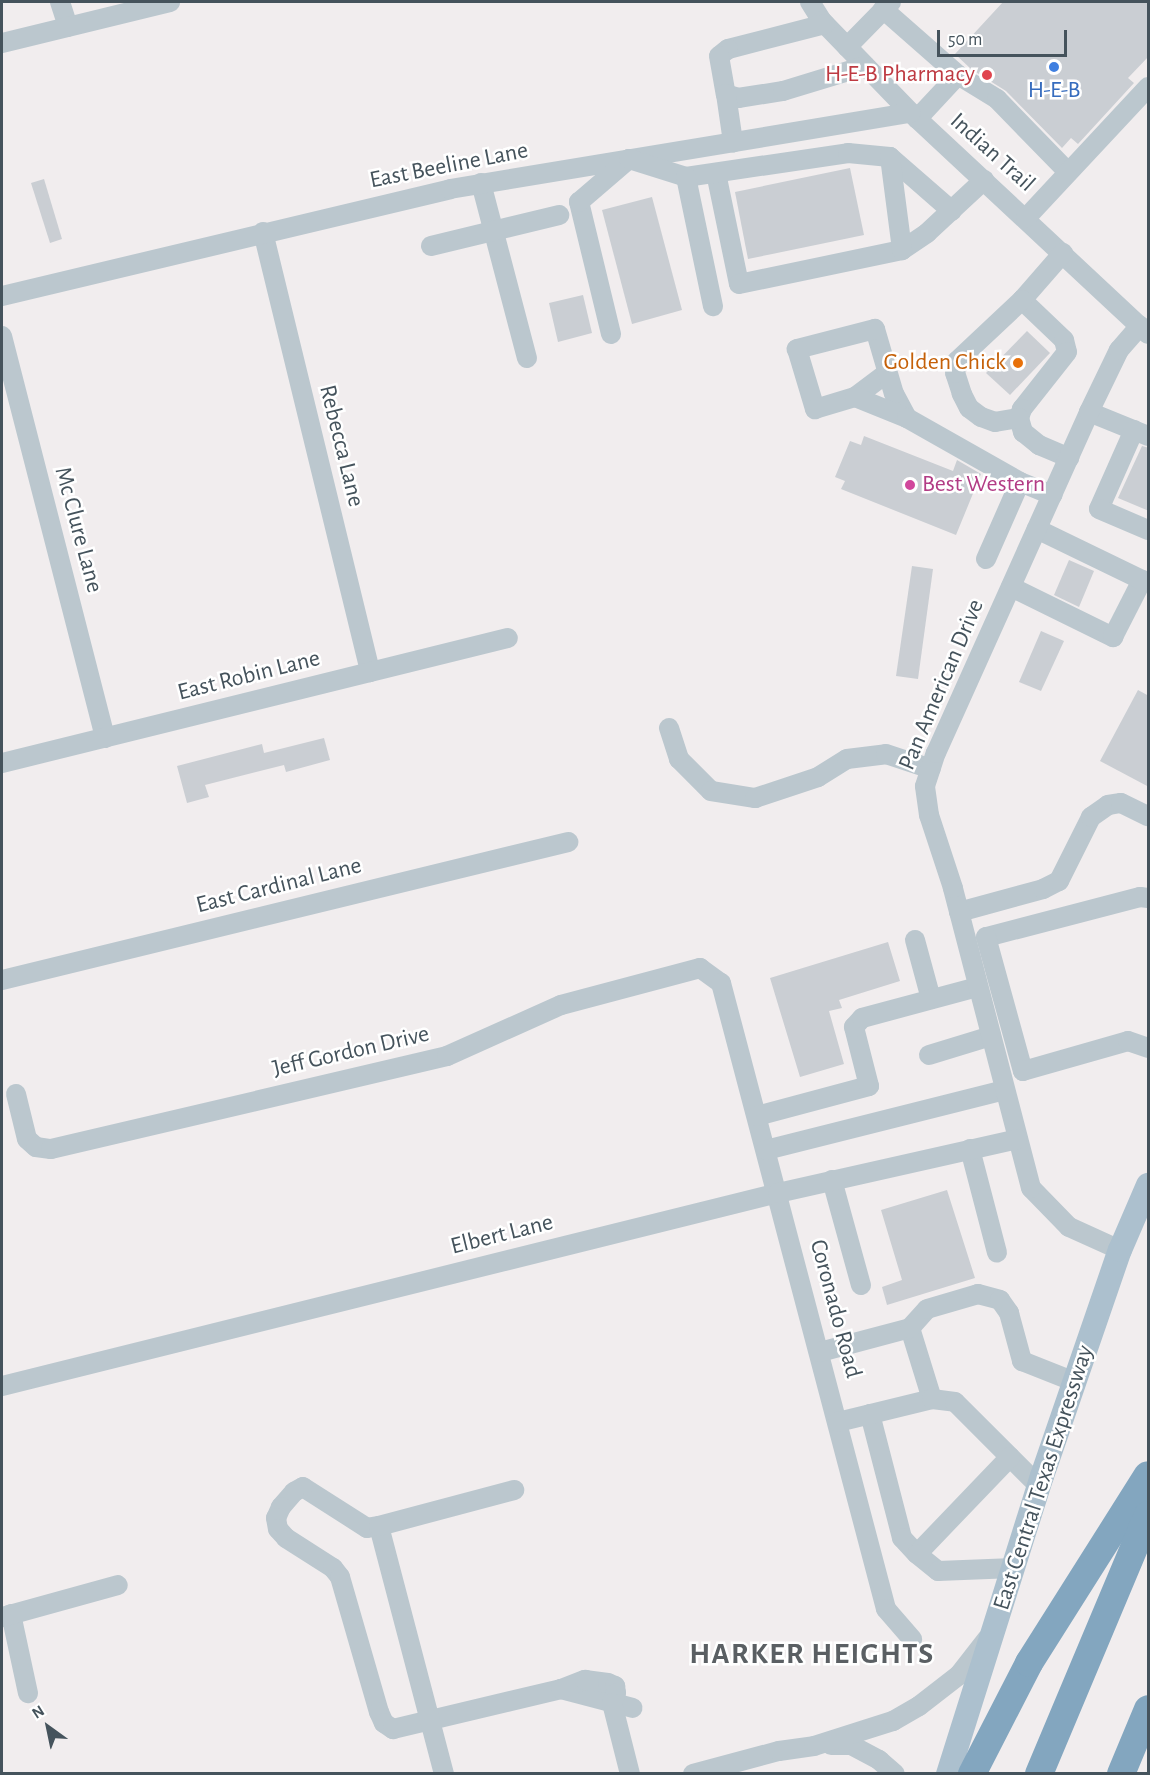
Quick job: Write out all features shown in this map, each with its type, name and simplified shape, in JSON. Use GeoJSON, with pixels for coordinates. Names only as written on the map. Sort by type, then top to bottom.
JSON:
{"type":"FeatureCollection","features":[{"type":"Feature","properties":{"kind":"highway"},"geometry":{"type":"LineString","coordinates":[[972,1773],[1029,1663],[1149,1475]]}},
{"type":"Feature","properties":{"kind":"highway"},"geometry":{"type":"LineString","coordinates":[[1039,1773],[1149,1515]]}},
{"type":"Feature","properties":{"kind":"highway"},"geometry":{"type":"LineString","coordinates":[[1121,1773],[1149,1709]]}},
{"type":"Feature","properties":{"kind":"main road","name":"East Central Texas Expressway"},"geometry":{"type":"LineString","coordinates":[[948,1773],[1039,1486],[1120,1250],[1149,1185]]}},
{"type":"Feature","properties":{"kind":"street"},"geometry":{"type":"LineString","coordinates":[[60,2],[68,27]]}},
{"type":"Feature","properties":{"kind":"street"},"geometry":{"type":"LineString","coordinates":[[2,44],[170,2]]}},
{"type":"Feature","properties":{"kind":"street","name":"Indian Trail"},"geometry":{"type":"LineString","coordinates":[[810,2],[825,24],[914,116],[1144,330]]}},
{"type":"Feature","properties":{"kind":"street"},"geometry":{"type":"LineString","coordinates":[[847,47],[887,5],[958,75],[997,99],[1068,172]]}},
{"type":"Feature","properties":{"kind":"street"},"geometry":{"type":"LineString","coordinates":[[733,142],[719,56],[728,49],[825,24]]}},
{"type":"Feature","properties":{"kind":"street"},"geometry":{"type":"LineString","coordinates":[[726,94],[738,98],[783,91],[866,66]]}},
{"type":"Feature","properties":{"kind":"street"},"geometry":{"type":"LineString","coordinates":[[914,116],[958,75]]}},
{"type":"Feature","properties":{"kind":"street"},"geometry":{"type":"LineString","coordinates":[[1026,218],[1149,87]]}},
{"type":"Feature","properties":{"kind":"street","name":"East Beeline Lane"},"geometry":{"type":"LineString","coordinates":[[2,296],[263,232],[481,183],[788,133],[914,116]]}},
{"type":"Feature","properties":{"kind":"street"},"geometry":{"type":"LineString","coordinates":[[788,133],[793,161]]}},
{"type":"Feature","properties":{"kind":"street"},"geometry":{"type":"LineString","coordinates":[[611,334],[579,202],[629,159],[687,177],[848,153],[890,157],[952,212]]}},
{"type":"Feature","properties":{"kind":"street"},"geometry":{"type":"LineString","coordinates":[[890,157],[902,250]]}},
{"type":"Feature","properties":{"kind":"street"},"geometry":{"type":"LineString","coordinates":[[717,173],[739,284],[902,250],[952,212],[984,180]]}},
{"type":"Feature","properties":{"kind":"street"},"geometry":{"type":"LineString","coordinates":[[687,177],[713,306]]}},
{"type":"Feature","properties":{"kind":"street"},"geometry":{"type":"LineString","coordinates":[[481,183],[527,358]]}},
{"type":"Feature","properties":{"kind":"street"},"geometry":{"type":"LineString","coordinates":[[431,246],[559,215]]}},
{"type":"Feature","properties":{"kind":"street","name":"Rebecca Lane"},"geometry":{"type":"LineString","coordinates":[[263,232],[370,672]]}},
{"type":"Feature","properties":{"kind":"street"},"geometry":{"type":"LineString","coordinates":[[1019,418],[995,422],[981,417],[969,408],[955,373],[957,361],[1022,300],[1063,253]]}},
{"type":"Feature","properties":{"kind":"street"},"geometry":{"type":"LineString","coordinates":[[1022,300],[1064,340],[1067,352],[1022,409],[1019,418],[1023,432],[1039,445],[1069,459]]}},
{"type":"Feature","properties":{"kind":"street"},"geometry":{"type":"LineString","coordinates":[[887,373],[855,397],[815,409],[797,349],[875,329],[887,373],[901,411],[907,418]]}},
{"type":"Feature","properties":{"kind":"street","name":"Pan American Drive"},"geometry":{"type":"LineString","coordinates":[[1120,1250],[1069,1227],[1031,1188],[959,912],[929,815],[925,786],[1089,412],[1119,350],[1144,330]]}},
{"type":"Feature","properties":{"kind":"street","name":"Mc Clure Lane"},"geometry":{"type":"LineString","coordinates":[[2,336],[105,738]]}},
{"type":"Feature","properties":{"kind":"street"},"geometry":{"type":"LineString","coordinates":[[855,397],[907,418],[1020,482],[1053,495]]}},
{"type":"Feature","properties":{"kind":"street"},"geometry":{"type":"LineString","coordinates":[[1089,412],[1141,433],[1099,509],[1149,530]]}},
{"type":"Feature","properties":{"kind":"street"},"geometry":{"type":"LineString","coordinates":[[986,559],[1020,482]]}},
{"type":"Feature","properties":{"kind":"street"},"geometry":{"type":"LineString","coordinates":[[1011,587],[1113,637],[1142,580],[1037,529]]}},
{"type":"Feature","properties":{"kind":"street","name":"East Robin Lane"},"geometry":{"type":"LineString","coordinates":[[2,763],[508,638]]}},
{"type":"Feature","properties":{"kind":"street"},"geometry":{"type":"LineString","coordinates":[[669,728],[679,759],[711,791],[722,793],[756,798],[818,777],[847,759],[886,754],[931,769]]}},
{"type":"Feature","properties":{"kind":"street"},"geometry":{"type":"LineString","coordinates":[[959,912],[1043,890],[1059,881],[1091,817],[1108,805],[1121,803],[1149,816]]}},
{"type":"Feature","properties":{"kind":"street","name":"East Cardinal Lane"},"geometry":{"type":"LineString","coordinates":[[2,980],[568,842]]}},
{"type":"Feature","properties":{"kind":"street"},"geometry":{"type":"LineString","coordinates":[[1149,898],[1140,897],[986,937],[1023,1071],[1128,1041],[1149,1048]]}},
{"type":"Feature","properties":{"kind":"street"},"geometry":{"type":"LineString","coordinates":[[915,940],[931,999]]}},
{"type":"Feature","properties":{"kind":"street","name":"Jeff Gordon Drive"},"geometry":{"type":"LineString","coordinates":[[16,1094],[27,1139],[36,1147],[51,1149],[447,1056],[561,1005],[700,968],[722,983]]}},
{"type":"Feature","properties":{"kind":"street","name":"Coronado Road"},"geometry":{"type":"LineString","coordinates":[[722,983],[886,1609],[912,1639]]}},
{"type":"Feature","properties":{"kind":"street"},"geometry":{"type":"LineString","coordinates":[[757,1116],[869,1086],[854,1027],[862,1018],[978,987]]}},
{"type":"Feature","properties":{"kind":"street"},"geometry":{"type":"LineString","coordinates":[[930,1055],[991,1036]]}},
{"type":"Feature","properties":{"kind":"street"},"geometry":{"type":"LineString","coordinates":[[766,1150],[1004,1090]]}},
{"type":"Feature","properties":{"kind":"street","name":"Elbert Lane"},"geometry":{"type":"LineString","coordinates":[[2,1386],[778,1192],[1017,1139]]}},
{"type":"Feature","properties":{"kind":"street"},"geometry":{"type":"LineString","coordinates":[[970,1149],[997,1253]]}},
{"type":"Feature","properties":{"kind":"street"},"geometry":{"type":"LineString","coordinates":[[832,1180],[861,1285]]}},
{"type":"Feature","properties":{"kind":"street"},"geometry":{"type":"LineString","coordinates":[[820,1352],[910,1328],[927,1309],[978,1294],[1000,1300],[1009,1313],[1022,1361],[1075,1382]]}},
{"type":"Feature","properties":{"kind":"street"},"geometry":{"type":"LineString","coordinates":[[910,1328],[932,1399]]}},
{"type":"Feature","properties":{"kind":"street"},"geometry":{"type":"LineString","coordinates":[[838,1422],[932,1399],[955,1402],[1039,1486]]}},
{"type":"Feature","properties":{"kind":"street"},"geometry":{"type":"LineString","coordinates":[[870,1414],[902,1538],[916,1554],[938,1571],[1014,1568]]}},
{"type":"Feature","properties":{"kind":"street"},"geometry":{"type":"LineString","coordinates":[[916,1554],[1010,1457]]}},
{"type":"Feature","properties":{"kind":"street"},"geometry":{"type":"LineString","coordinates":[[514,1490],[366,1528],[303,1488],[294,1492],[280,1507],[276,1518],[278,1529],[286,1538],[333,1568],[340,1576],[384,1723],[393,1729],[561,1689],[633,1708]]}},
{"type":"Feature","properties":{"kind":"street"},"geometry":{"type":"LineString","coordinates":[[379,1526],[444,1773]]}},
{"type":"Feature","properties":{"kind":"street"},"geometry":{"type":"LineString","coordinates":[[28,1693],[6,1615],[118,1585]]}},
{"type":"Feature","properties":{"kind":"street"},"geometry":{"type":"LineString","coordinates":[[814,1746],[893,1721],[919,1706],[960,1675],[997,1624]]}},
{"type":"Feature","properties":{"kind":"street"},"geometry":{"type":"LineString","coordinates":[[612,1703],[630,1773]]}},
{"type":"Feature","properties":{"kind":"street"},"geometry":{"type":"LineString","coordinates":[[693,1773],[779,1751],[814,1746],[851,1745],[879,1760],[895,1773]]}},
{"type":"Feature","properties":{"kind":"building","name":"H-E-B"},"geometry":{"type":"Polygon","coordinates":[[[1003,2],[1149,2],[1149,56],[1128,78],[1134,83],[1078,144],[1071,138],[1062,148],[1006,91],[971,69],[955,54],[1003,2]]]}},
{"type":"Feature","properties":{"kind":"building"},"geometry":{"type":"Polygon","coordinates":[[[850,168],[864,235],[748,259],[735,192],[850,168]]]}},
{"type":"Feature","properties":{"kind":"building"},"geometry":{"type":"Polygon","coordinates":[[[44,179],[62,239],[50,243],[31,183],[44,179]]]}},
{"type":"Feature","properties":{"kind":"building"},"geometry":{"type":"Polygon","coordinates":[[[652,197],[682,310],[632,324],[602,210],[652,197]]]}},
{"type":"Feature","properties":{"kind":"building"},"geometry":{"type":"Polygon","coordinates":[[[583,295],[592,333],[558,342],[549,303],[583,295]]]}},
{"type":"Feature","properties":{"kind":"building","name":"Golden Chick"},"geometry":{"type":"Polygon","coordinates":[[[1027,331],[1050,353],[1010,395],[986,373],[1027,331]]]}},
{"type":"Feature","properties":{"kind":"building","name":"Best Western"},"geometry":{"type":"Polygon","coordinates":[[[864,436],[953,471],[957,460],[981,474],[956,535],[841,489],[845,481],[835,477],[850,441],[861,445],[864,436]]]}},
{"type":"Feature","properties":{"kind":"building"},"geometry":{"type":"Polygon","coordinates":[[[1142,446],[1149,448],[1149,511],[1118,498],[1142,446]]]}},
{"type":"Feature","properties":{"kind":"building"},"geometry":{"type":"Polygon","coordinates":[[[1069,560],[1094,571],[1079,607],[1054,595],[1069,560]]]}},
{"type":"Feature","properties":{"kind":"building"},"geometry":{"type":"Polygon","coordinates":[[[912,566],[933,569],[918,679],[896,676],[912,566]]]}},
{"type":"Feature","properties":{"kind":"building"},"geometry":{"type":"Polygon","coordinates":[[[1041,631],[1064,641],[1041,691],[1019,682],[1041,631]]]}},
{"type":"Feature","properties":{"kind":"building"},"geometry":{"type":"Polygon","coordinates":[[[1138,690],[1149,696],[1149,787],[1100,761],[1138,690]]]}},
{"type":"Feature","properties":{"kind":"building"},"geometry":{"type":"Polygon","coordinates":[[[324,738],[330,760],[286,772],[284,765],[205,785],[209,797],[187,803],[177,766],[262,744],[264,753],[324,738]]]}},
{"type":"Feature","properties":{"kind":"building"},"geometry":{"type":"Polygon","coordinates":[[[888,942],[900,981],[839,1000],[842,1008],[829,1011],[844,1064],[800,1077],[770,978],[888,942]]]}},
{"type":"Feature","properties":{"kind":"building"},"geometry":{"type":"Polygon","coordinates":[[[947,1190],[975,1278],[887,1305],[882,1287],[902,1280],[881,1210],[947,1190]]]}},
{"type":"Feature","properties":{"kind":"place","name":"H-E-B"},"geometry":{"type":"Point","coordinates":[1054,67]}},
{"type":"Feature","properties":{"kind":"place","name":"H-E-B Pharmacy"},"geometry":{"type":"Point","coordinates":[987,75]}},
{"type":"Feature","properties":{"kind":"place","name":"Golden Chick"},"geometry":{"type":"Point","coordinates":[1018,363]}},
{"type":"Feature","properties":{"kind":"place","name":"Best Western"},"geometry":{"type":"Point","coordinates":[910,485]}},
{"type":"Feature","properties":{"kind":"district","name":"HARKER HEIGHTS"},"geometry":{"type":"Point","coordinates":[812,1654]}}]}
